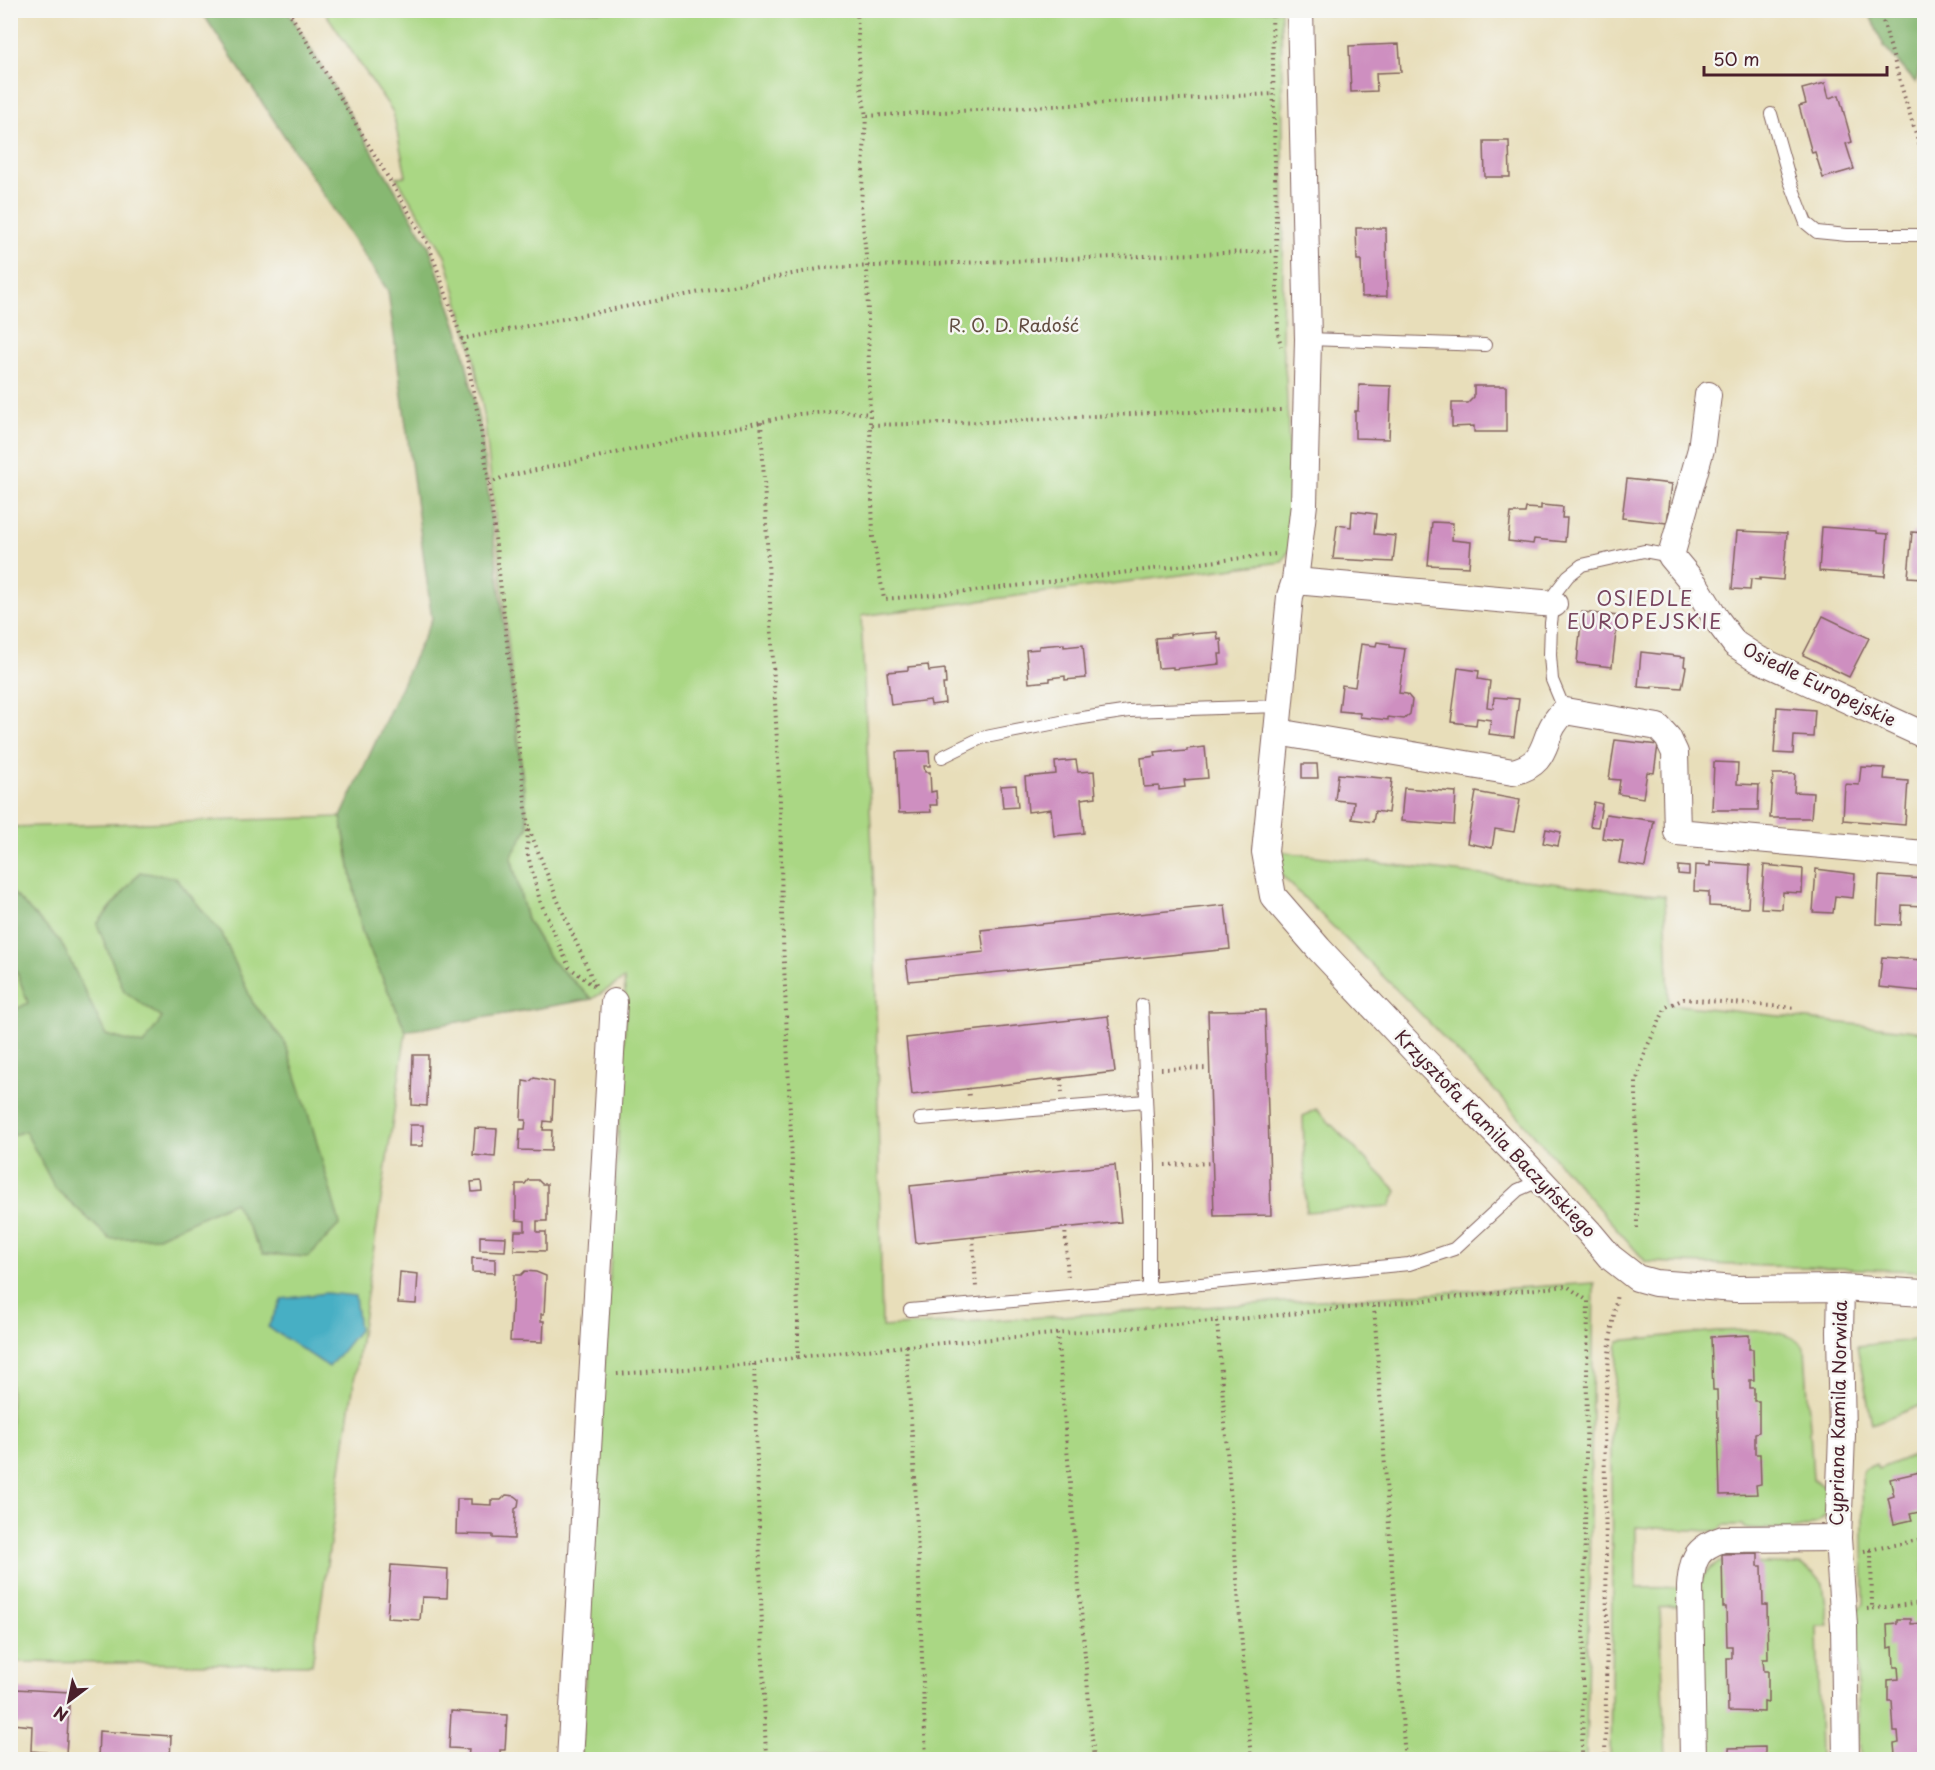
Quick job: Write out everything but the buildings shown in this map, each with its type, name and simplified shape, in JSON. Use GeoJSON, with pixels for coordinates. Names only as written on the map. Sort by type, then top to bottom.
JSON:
{"type":"FeatureCollection","features":[{"type":"Feature","properties":{"kind":"street","name":"Krzysztofa Kamila Baczyńskiego"},"geometry":{"type":"LineString","coordinates":[[1300,10],[1308,339],[1304,504],[1295,580],[1290,597],[1265,852],[1273,896],[1418,1054],[1541,1180],[1610,1257],[1637,1278],[1654,1283],[1736,1289],[1841,1288],[1924,1293]]}},
{"type":"Feature","properties":{"kind":"street"},"geometry":{"type":"LineString","coordinates":[[1671,556],[1701,449],[1708,395]]}},
{"type":"Feature","properties":{"kind":"street","name":"Osiedle Europejskie"},"geometry":{"type":"LineString","coordinates":[[1671,556],[1696,586],[1735,644],[1758,659],[1924,735]]}},
{"type":"Feature","properties":{"kind":"street"},"geometry":{"type":"LineString","coordinates":[[1295,580],[1554,604]]}},
{"type":"Feature","properties":{"kind":"street"},"geometry":{"type":"LineString","coordinates":[[1277,732],[1513,772],[1526,769],[1538,760],[1556,718],[1565,711],[1658,728],[1668,738],[1675,753],[1677,832],[1924,854]]}},
{"type":"Feature","properties":{"kind":"street"},"geometry":{"type":"LineString","coordinates":[[570,1760],[614,1002]]}},
{"type":"Feature","properties":{"kind":"street","name":"Cypriana Kamila Norwida"},"geometry":{"type":"LineString","coordinates":[[1841,1288],[1842,1435],[1838,1547],[1844,1626],[1846,1760]]}},
{"type":"Feature","properties":{"kind":"street","name":"Cypriana Kamila Norwida"},"geometry":{"type":"LineString","coordinates":[[1694,1760],[1690,1587],[1691,1573],[1698,1554],[1708,1544],[1724,1539],[1838,1547]]}},
{"type":"Feature","properties":{"kind":"lane"},"geometry":{"type":"LineString","coordinates":[[1772,114],[1790,182],[1806,223],[1817,232],[1848,235],[1924,235]]}},
{"type":"Feature","properties":{"kind":"lane"},"geometry":{"type":"LineString","coordinates":[[1308,339],[1485,345]]}},
{"type":"Feature","properties":{"kind":"lane"},"geometry":{"type":"LineString","coordinates":[[1565,711],[1551,680],[1550,655],[1555,593],[1568,576],[1582,565],[1644,552],[1671,556]]}},
{"type":"Feature","properties":{"kind":"lane"},"geometry":{"type":"LineString","coordinates":[[942,757],[981,738],[1087,717],[1129,711],[1280,706]]}},
{"type":"Feature","properties":{"kind":"lane"},"geometry":{"type":"LineString","coordinates":[[1142,1005],[1149,1165],[1149,1289]]}},
{"type":"Feature","properties":{"kind":"lane"},"geometry":{"type":"LineString","coordinates":[[920,1119],[1146,1101]]}},
{"type":"Feature","properties":{"kind":"lane"},"geometry":{"type":"LineString","coordinates":[[910,1310],[1408,1264],[1454,1249],[1518,1190],[1541,1180]]}},
{"type":"Feature","properties":{"kind":"path"},"geometry":{"type":"LineString","coordinates":[[288,10],[429,246],[461,339],[481,431],[489,484],[528,827],[527,852],[540,901],[569,967],[596,988],[528,827]]}},
{"type":"Feature","properties":{"kind":"path"},"geometry":{"type":"LineString","coordinates":[[857,10],[860,80],[866,116],[861,205],[867,266],[873,537],[884,599],[966,592],[1282,554]]}},
{"type":"Feature","properties":{"kind":"path"},"geometry":{"type":"LineString","coordinates":[[1272,10],[1278,333],[1282,351]]}},
{"type":"Feature","properties":{"kind":"path"},"geometry":{"type":"LineString","coordinates":[[1880,11],[1923,157]]}},
{"type":"Feature","properties":{"kind":"path"},"geometry":{"type":"LineString","coordinates":[[866,116],[1273,94]]}},
{"type":"Feature","properties":{"kind":"path"},"geometry":{"type":"LineString","coordinates":[[1923,157],[1924,138]]}},
{"type":"Feature","properties":{"kind":"path"},"geometry":{"type":"LineString","coordinates":[[461,339],[823,268],[1276,251]]}},
{"type":"Feature","properties":{"kind":"path"},"geometry":{"type":"LineString","coordinates":[[870,425],[988,422],[1150,413],[1282,410],[1282,421]]}},
{"type":"Feature","properties":{"kind":"path"},"geometry":{"type":"LineString","coordinates":[[489,484],[503,477],[760,421],[799,414],[841,411],[870,414]]}},
{"type":"Feature","properties":{"kind":"path"},"geometry":{"type":"LineString","coordinates":[[760,421],[780,802],[798,1357]]}},
{"type":"Feature","properties":{"kind":"path"},"geometry":{"type":"LineString","coordinates":[[1637,1228],[1636,1082],[1647,1047],[1666,1007],[1684,999],[1796,1008]]}},
{"type":"Feature","properties":{"kind":"path"},"geometry":{"type":"LineString","coordinates":[[1145,1069],[1210,1068]]}},
{"type":"Feature","properties":{"kind":"path"},"geometry":{"type":"LineString","coordinates":[[1149,1165],[1212,1163]]}},
{"type":"Feature","properties":{"kind":"path"},"geometry":{"type":"LineString","coordinates":[[1065,1227],[1069,1296]]}},
{"type":"Feature","properties":{"kind":"path"},"geometry":{"type":"LineString","coordinates":[[973,1237],[977,1304]]}},
{"type":"Feature","properties":{"kind":"path"},"geometry":{"type":"LineString","coordinates":[[1605,1760],[1607,1627],[1604,1418],[1610,1343],[1621,1266]]}},
{"type":"Feature","properties":{"kind":"path"},"geometry":{"type":"LineString","coordinates":[[607,1374],[754,1364],[906,1346],[1217,1321],[1567,1286],[1588,1300],[1581,1760]]}},
{"type":"Feature","properties":{"kind":"path"},"geometry":{"type":"LineString","coordinates":[[1374,1306],[1405,1760]]}},
{"type":"Feature","properties":{"kind":"path"},"geometry":{"type":"LineString","coordinates":[[1217,1321],[1251,1760]]}},
{"type":"Feature","properties":{"kind":"path"},"geometry":{"type":"LineString","coordinates":[[1057,1333],[1094,1760]]}},
{"type":"Feature","properties":{"kind":"path"},"geometry":{"type":"LineString","coordinates":[[906,1346],[915,1479],[926,1760]]}},
{"type":"Feature","properties":{"kind":"path"},"geometry":{"type":"LineString","coordinates":[[754,1364],[766,1760]]}},
{"type":"Feature","properties":{"kind":"path"},"geometry":{"type":"LineString","coordinates":[[1838,1547],[1871,1551],[1924,1539]]}},
{"type":"Feature","properties":{"kind":"path"},"geometry":{"type":"LineString","coordinates":[[1871,1551],[1872,1608]]}},
{"type":"Feature","properties":{"kind":"path"},"geometry":{"type":"LineString","coordinates":[[1844,1626],[1855,1611],[1924,1603]]}},
{"type":"Feature","properties":{"kind":"green space"},"geometry":{"type":"Polygon","coordinates":[[[201,11],[288,11],[429,246],[461,339],[481,431],[528,827],[511,857],[527,920],[551,960],[592,999],[406,1031],[362,932],[341,817],[432,619],[388,291],[201,11]]]}},
{"type":"Feature","properties":{"kind":"green space","name":"R. O. D. Radość"},"geometry":{"type":"Polygon","coordinates":[[[324,11],[1281,11],[1284,197],[1282,343],[1286,379],[1293,544],[1282,562],[861,616],[874,892],[882,1327],[1594,1283],[1586,1759],[580,1759],[626,1008],[624,979],[592,999],[551,960],[527,920],[511,857],[528,827],[484,415],[473,353],[445,255],[396,177],[406,176],[393,112],[324,11]]]}},
{"type":"Feature","properties":{"kind":"green space"},"geometry":{"type":"Polygon","coordinates":[[[1868,11],[1924,11],[1924,44],[1916,83],[1884,46],[1868,11]]]}},
{"type":"Feature","properties":{"kind":"green space"},"geometry":{"type":"Polygon","coordinates":[[[341,817],[362,932],[406,1031],[312,1665],[11,1662],[10,827],[341,817]]]}},
{"type":"Feature","properties":{"kind":"green space"},"geometry":{"type":"Polygon","coordinates":[[[1255,849],[1665,896],[1669,1004],[1924,1032],[1924,1271],[1646,1262],[1499,1095],[1255,849]]]}},
{"type":"Feature","properties":{"kind":"green space"},"geometry":{"type":"Polygon","coordinates":[[[140,872],[176,878],[222,934],[253,1003],[285,1042],[340,1224],[308,1257],[263,1254],[234,1202],[158,1237],[110,1239],[55,1188],[25,1131],[11,1136],[11,1012],[28,1003],[11,956],[11,891],[61,942],[106,1035],[143,1045],[162,1018],[124,991],[97,924],[140,872]]]}},
{"type":"Feature","properties":{"kind":"green space"},"geometry":{"type":"Polygon","coordinates":[[[1316,1109],[1397,1191],[1390,1206],[1306,1212],[1303,1116],[1316,1109]]]}},
{"type":"Feature","properties":{"kind":"green space"},"geometry":{"type":"Polygon","coordinates":[[[1756,1330],[1789,1336],[1805,1348],[1813,1479],[1831,1491],[1829,1508],[1822,1519],[1813,1525],[1790,1530],[1744,1528],[1742,1525],[1724,1525],[1719,1530],[1711,1531],[1636,1527],[1636,1588],[1690,1587],[1691,1605],[1660,1608],[1666,1759],[1610,1760],[1611,1439],[1618,1341],[1717,1331],[1756,1330]]]}},
{"type":"Feature","properties":{"kind":"green space"},"geometry":{"type":"Polygon","coordinates":[[[1924,1339],[1924,1404],[1872,1424],[1857,1346],[1924,1339]]]}},
{"type":"Feature","properties":{"kind":"green space"},"geometry":{"type":"Polygon","coordinates":[[[1924,1451],[1924,1759],[1860,1759],[1855,1611],[1864,1604],[1862,1474],[1865,1469],[1876,1464],[1878,1469],[1924,1451]]]}},
{"type":"Feature","properties":{"kind":"green space"},"geometry":{"type":"Polygon","coordinates":[[[1720,1562],[1800,1565],[1814,1573],[1823,1584],[1829,1626],[1817,1626],[1820,1759],[1706,1759],[1699,1587],[1706,1572],[1720,1562]]]}},
{"type":"Feature","properties":{"kind":"water"},"geometry":{"type":"Polygon","coordinates":[[[326,1293],[355,1296],[359,1330],[329,1367],[268,1327],[282,1299],[326,1293]]]}},
{"type":"Feature","properties":{"kind":"district","name":"OSIEDLE EUROPEJSKIE"},"geometry":{"type":"Point","coordinates":[1645,610]}}]}
